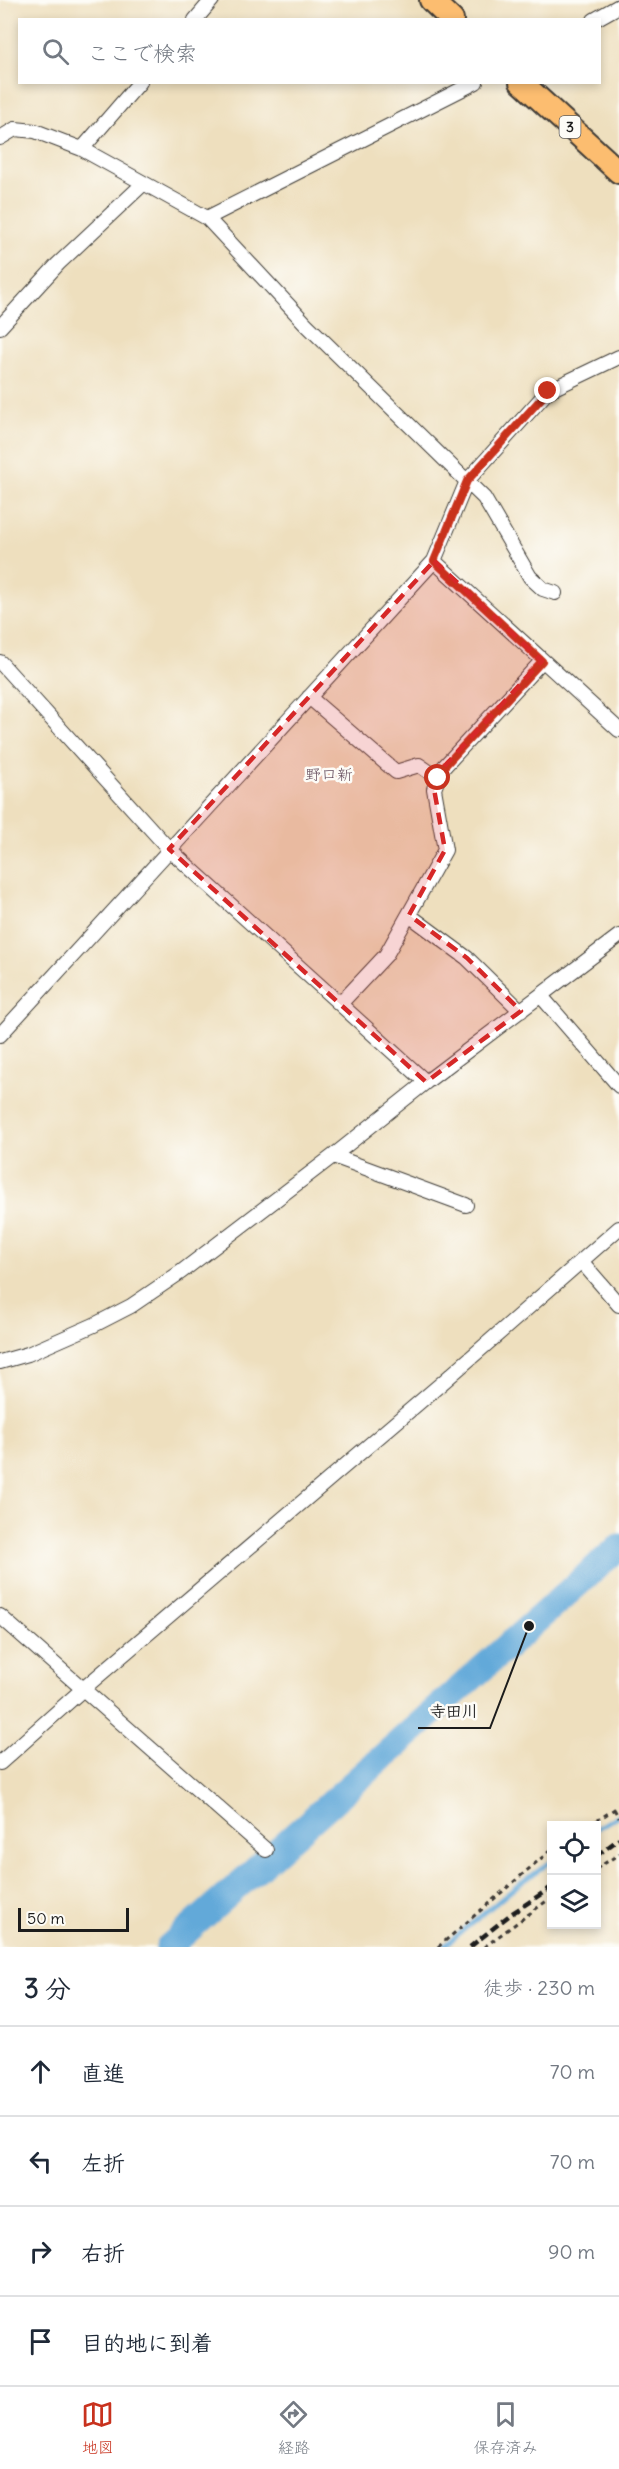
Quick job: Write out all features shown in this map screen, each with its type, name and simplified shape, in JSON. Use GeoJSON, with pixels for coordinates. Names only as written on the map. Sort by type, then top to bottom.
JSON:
{"type":"FeatureCollection","features":[{"type":"Feature","properties":{"kind":"main road"},"geometry":{"type":"LineString","coordinates":[[431,0],[450,18]]}},
{"type":"Feature","properties":{"kind":"main road","name":"3"},"geometry":{"type":"LineString","coordinates":[[523,84],[619,172]]}},
{"type":"Feature","properties":{"kind":"street"},"geometry":{"type":"LineString","coordinates":[[197,18],[212,0]]}},
{"type":"Feature","properties":{"kind":"street"},"geometry":{"type":"LineString","coordinates":[[598,18],[619,6]]}},
{"type":"Feature","properties":{"kind":"street"},"geometry":{"type":"LineString","coordinates":[[82,149],[138,84]]}},
{"type":"Feature","properties":{"kind":"street"},"geometry":{"type":"LineString","coordinates":[[207,218],[472,84]]}},
{"type":"Feature","properties":{"kind":"street"},"geometry":{"type":"LineString","coordinates":[[0,138],[15,129],[35,131],[82,149],[207,218],[306,324],[484,498],[531,577],[543,588],[555,592]]}},
{"type":"Feature","properties":{"kind":"street"},"geometry":{"type":"LineString","coordinates":[[0,327],[58,264],[143,184]]}},
{"type":"Feature","properties":{"kind":"street"},"geometry":{"type":"LineString","coordinates":[[0,1035],[434,561],[467,481],[548,391],[619,357]]}},
{"type":"Feature","properties":{"kind":"street"},"geometry":{"type":"LineString","coordinates":[[434,561],[618,728]]}},
{"type":"Feature","properties":{"kind":"street"},"geometry":{"type":"LineString","coordinates":[[340,1004],[386,955],[445,850],[434,789],[441,770],[542,661]]}},
{"type":"Feature","properties":{"kind":"street"},"geometry":{"type":"LineString","coordinates":[[0,662],[169,849],[426,1082]]}},
{"type":"Feature","properties":{"kind":"street"},"geometry":{"type":"LineString","coordinates":[[309,697],[396,772],[419,765],[438,778]]}},
{"type":"Feature","properties":{"kind":"street"},"geometry":{"type":"LineString","coordinates":[[409,915],[467,957],[521,1011]]}},
{"type":"Feature","properties":{"kind":"street"},"geometry":{"type":"LineString","coordinates":[[0,1362],[28,1354],[94,1325],[131,1306],[181,1272],[619,936]]}},
{"type":"Feature","properties":{"kind":"street"},"geometry":{"type":"LineString","coordinates":[[540,996],[619,1086]]}},
{"type":"Feature","properties":{"kind":"street"},"geometry":{"type":"LineString","coordinates":[[333,1156],[466,1205]]}},
{"type":"Feature","properties":{"kind":"street"},"geometry":{"type":"LineString","coordinates":[[0,1763],[619,1228]]}},
{"type":"Feature","properties":{"kind":"street"},"geometry":{"type":"LineString","coordinates":[[581,1261],[619,1305]]}},
{"type":"Feature","properties":{"kind":"street"},"geometry":{"type":"LineString","coordinates":[[0,1616],[266,1850]]}},
{"type":"Feature","properties":{"kind":"path"},"geometry":{"type":"LineString","coordinates":[[596,1821],[619,1806]]}},
{"type":"Feature","properties":{"kind":"path"},"geometry":{"type":"LineString","coordinates":[[614,1809],[619,1818]]}},
{"type":"Feature","properties":{"kind":"path"},"geometry":{"type":"LineString","coordinates":[[438,1947],[547,1853]]}},
{"type":"Feature","properties":{"kind":"path"},"geometry":{"type":"LineString","coordinates":[[601,1866],[619,1854]]}},
{"type":"Feature","properties":{"kind":"path"},"geometry":{"type":"LineString","coordinates":[[484,1947],[547,1901]]}},
{"type":"Feature","properties":{"kind":"highlighted area"},"geometry":{"type":"Polygon","coordinates":[[[434,561],[542,661],[441,770],[434,789],[445,850],[409,915],[467,958],[521,1011],[426,1082],[169,849],[434,561]]]}},
{"type":"Feature","properties":{"kind":"waterway"},"geometry":{"type":"LineString","coordinates":[[169,1947],[619,1547]]}},
{"type":"Feature","properties":{"kind":"waterway"},"geometry":{"type":"LineString","coordinates":[[601,1826],[619,1815]]}},
{"type":"Feature","properties":{"kind":"waterway"},"geometry":{"type":"LineString","coordinates":[[443,1947],[517,1886],[547,1865]]}},
{"type":"Feature","properties":{"kind":"railway"},"geometry":{"type":"LineString","coordinates":[[601,1852],[619,1839]]}},
{"type":"Feature","properties":{"kind":"railway"},"geometry":{"type":"LineString","coordinates":[[470,1947],[511,1914],[547,1890]]}},
{"type":"Feature","properties":{"kind":"place","name":"寺田川"},"geometry":{"type":"Point","coordinates":[529,1626]}},
{"type":"Feature","properties":{"kind":"district","name":"野口新"},"geometry":{"type":"Point","coordinates":[329,774]}},
{"type":"Feature","properties":{"kind":"route"},"geometry":{"type":"LineString","coordinates":[[438,778],[441,770],[542,661],[434,561],[467,481],[548,391]]}}]}
